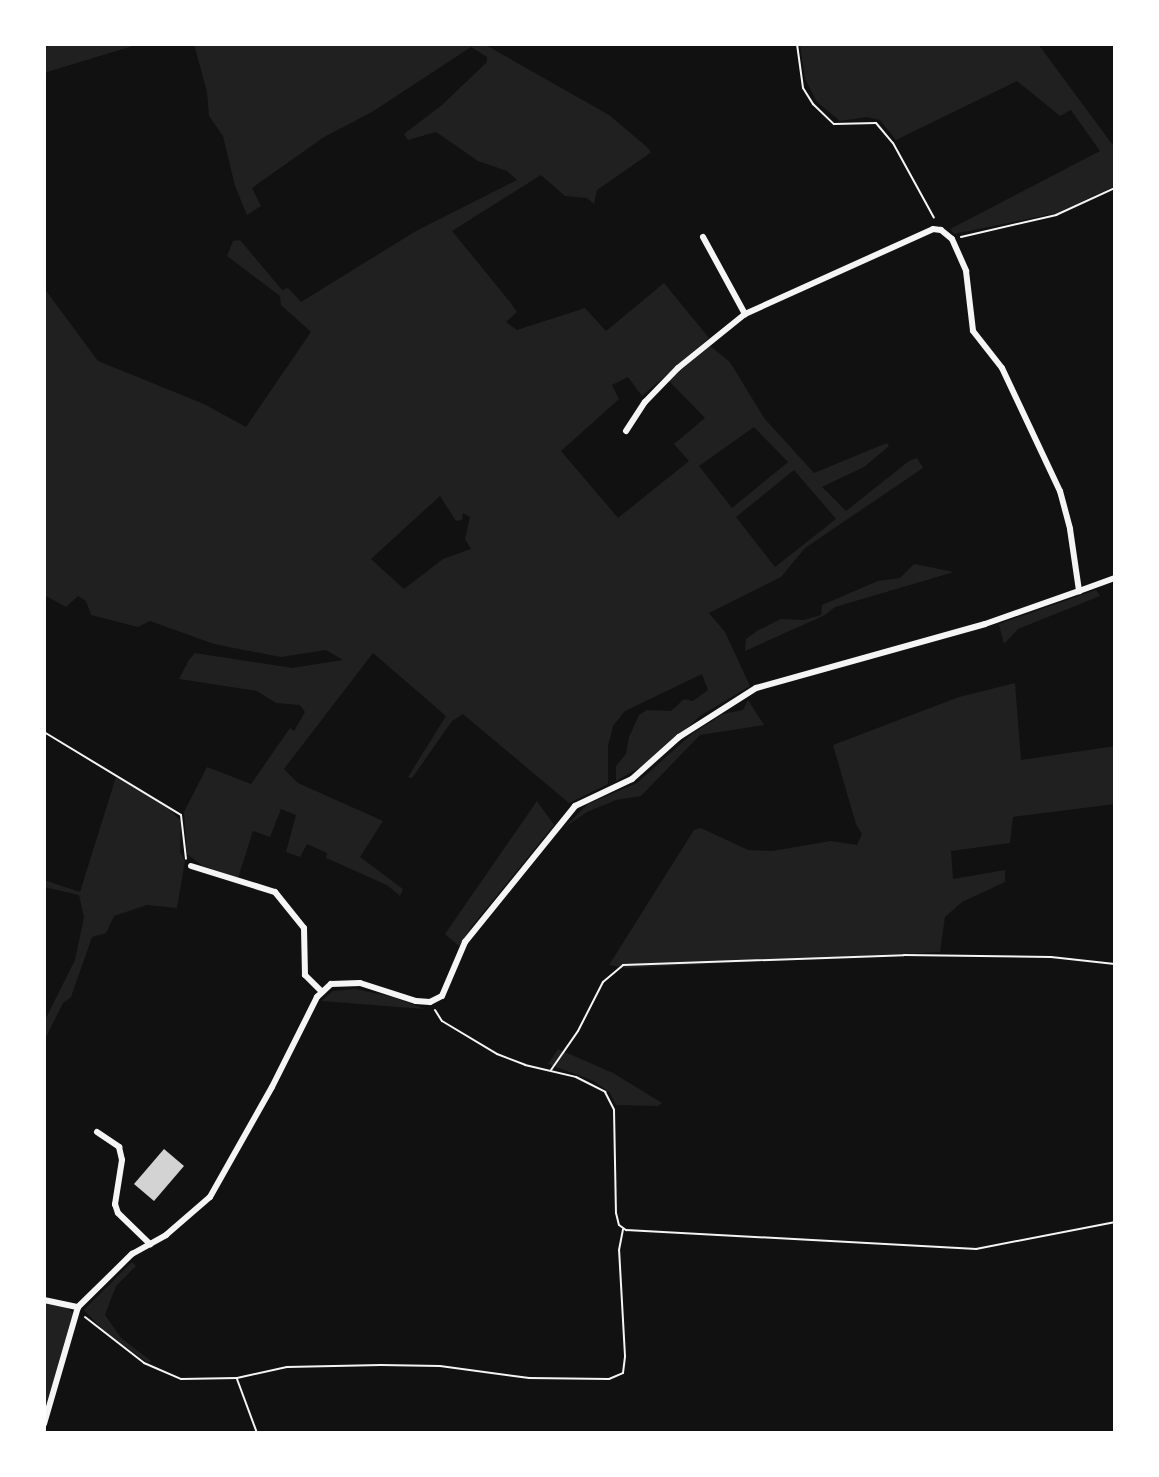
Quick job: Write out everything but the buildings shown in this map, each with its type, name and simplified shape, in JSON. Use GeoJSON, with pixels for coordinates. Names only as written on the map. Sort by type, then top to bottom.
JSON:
{"type":"FeatureCollection","features":[{"type":"Feature","properties":{"kind":"street"},"geometry":{"type":"LineString","coordinates":[[626,431],[645,402],[678,368],[745,314],[933,229],[941,230],[952,239],[971,290],[973,331],[1002,368],[1060,491],[1070,529],[1079,591]]}},
{"type":"Feature","properties":{"kind":"street"},"geometry":{"type":"LineString","coordinates":[[703,237],[745,314]]}},
{"type":"Feature","properties":{"kind":"street"},"geometry":{"type":"LineString","coordinates":[[44,1424],[78,1307],[132,1254],[166,1235],[210,1197],[322,992],[331,984],[360,983],[430,1002],[442,996],[465,942],[575,806],[632,779],[704,719],[756,688],[985,624],[1115,578]]}},
{"type":"Feature","properties":{"kind":"street"},"geometry":{"type":"LineString","coordinates":[[191,866],[275,892],[304,928],[305,975],[322,992]]}},
{"type":"Feature","properties":{"kind":"street"},"geometry":{"type":"LineString","coordinates":[[97,1132],[119,1147],[122,1173],[115,1204],[118,1213],[150,1244]]}},
{"type":"Feature","properties":{"kind":"street"},"geometry":{"type":"LineString","coordinates":[[44,1300],[78,1307]]}},
{"type":"Feature","properties":{"kind":"path"},"geometry":{"type":"LineString","coordinates":[[797,44],[803,88],[813,104],[834,124],[876,123],[893,143],[941,230]]}},
{"type":"Feature","properties":{"kind":"path"},"geometry":{"type":"LineString","coordinates":[[952,239],[1056,215],[1115,188]]}},
{"type":"Feature","properties":{"kind":"path"},"geometry":{"type":"LineString","coordinates":[[44,732],[181,815],[184,855],[191,866]]}},
{"type":"Feature","properties":{"kind":"path"},"geometry":{"type":"LineString","coordinates":[[551,1070],[578,1031],[603,982],[623,965],[904,955],[1051,957],[1115,964]]}},
{"type":"Feature","properties":{"kind":"path"},"geometry":{"type":"LineString","coordinates":[[78,1307],[82,1315],[124,1350],[159,1372],[181,1379],[237,1378],[287,1367],[381,1365],[440,1366],[517,1377],[609,1379],[623,1373],[625,1356],[619,1250],[623,1228],[616,1213],[611,1102],[595,1084],[497,1054],[442,1021],[430,1002]]}},
{"type":"Feature","properties":{"kind":"path"},"geometry":{"type":"LineString","coordinates":[[623,1228],[642,1232],[976,1249],[1115,1222]]}},
{"type":"Feature","properties":{"kind":"path"},"geometry":{"type":"LineString","coordinates":[[237,1378],[257,1433]]}},
{"type":"Feature","properties":{"kind":"shaded area"},"geometry":{"type":"Polygon","coordinates":[[[53,44],[139,44],[44,73],[44,48],[53,44]]]}},
{"type":"Feature","properties":{"kind":"shaded area"},"geometry":{"type":"Polygon","coordinates":[[[194,44],[484,44],[609,115],[648,148],[651,152],[597,190],[594,204],[587,198],[565,196],[541,175],[452,231],[517,312],[506,322],[517,330],[585,308],[606,331],[664,283],[709,338],[642,396],[628,377],[612,385],[619,399],[561,451],[618,518],[689,461],[674,444],[705,418],[668,380],[709,345],[730,362],[764,418],[814,473],[887,443],[889,446],[864,467],[822,487],[846,511],[909,461],[917,458],[923,468],[805,548],[781,577],[709,613],[725,632],[750,686],[700,716],[651,761],[616,781],[616,766],[626,754],[629,737],[639,715],[647,710],[671,711],[684,699],[693,701],[708,690],[702,674],[625,711],[613,726],[608,746],[608,784],[569,803],[463,714],[452,721],[412,778],[408,777],[446,716],[373,653],[284,769],[298,783],[383,821],[360,857],[403,889],[400,896],[387,885],[326,858],[327,853],[307,844],[300,857],[286,852],[296,815],[281,809],[270,837],[253,831],[238,878],[203,866],[187,854],[184,812],[207,767],[251,784],[290,728],[294,731],[305,712],[300,705],[276,703],[257,691],[179,679],[189,660],[195,653],[292,668],[343,660],[326,650],[281,657],[214,644],[150,621],[138,627],[91,615],[86,601],[78,596],[66,607],[44,595],[44,288],[98,361],[204,404],[246,427],[311,332],[281,305],[280,296],[227,256],[233,241],[240,240],[282,290],[288,288],[301,302],[416,231],[517,180],[507,171],[478,161],[436,132],[408,140],[404,134],[442,105],[487,62],[487,57],[471,47],[372,112],[324,137],[252,188],[261,206],[247,215],[235,186],[223,136],[209,116],[207,92],[194,44]],[[754,427],[699,466],[732,508],[788,462],[754,427]],[[794,470],[736,517],[775,567],[836,519],[794,470]],[[440,496],[371,559],[404,589],[443,559],[471,549],[465,539],[470,517],[463,513],[462,520],[456,521],[440,496]]]}},
{"type":"Feature","properties":{"kind":"shaded area"},"geometry":{"type":"Polygon","coordinates":[[[800,44],[1038,44],[1115,148],[1115,186],[1057,213],[954,234],[950,229],[1100,151],[1071,110],[1060,116],[1017,81],[896,140],[880,120],[867,117],[840,121],[817,102],[805,79],[800,44]]]}},
{"type":"Feature","properties":{"kind":"shaded area"},"geometry":{"type":"Polygon","coordinates":[[[914,564],[954,572],[835,607],[825,615],[745,651],[746,639],[757,631],[781,619],[804,620],[821,615],[822,605],[878,581],[900,578],[914,564]]]}},
{"type":"Feature","properties":{"kind":"shaded area"},"geometry":{"type":"Polygon","coordinates":[[[1096,590],[1100,596],[1018,629],[1004,644],[999,624],[1096,590]]]}},
{"type":"Feature","properties":{"kind":"shaded area"},"geometry":{"type":"Polygon","coordinates":[[[1015,683],[1021,760],[1115,746],[1115,804],[1013,817],[1010,843],[951,851],[953,879],[1005,870],[1005,882],[962,902],[945,917],[940,952],[626,968],[609,965],[694,830],[701,828],[748,850],[772,851],[831,841],[857,845],[862,834],[856,824],[833,745],[959,697],[1015,683]]]}},
{"type":"Feature","properties":{"kind":"shaded area"},"geometry":{"type":"Polygon","coordinates":[[[748,700],[764,725],[700,735],[641,796],[616,800],[587,812],[565,827],[588,804],[637,783],[692,734],[723,714],[743,710],[748,700]]]}},
{"type":"Feature","properties":{"kind":"shaded area"},"geometry":{"type":"Polygon","coordinates":[[[116,777],[166,806],[181,821],[180,852],[185,861],[177,908],[147,905],[114,916],[106,933],[92,937],[71,997],[63,1003],[44,1041],[44,1022],[75,960],[84,917],[79,895],[44,887],[44,880],[80,892],[116,777]]]}},
{"type":"Feature","properties":{"kind":"shaded area"},"geometry":{"type":"Polygon","coordinates":[[[537,801],[554,825],[459,946],[445,934],[537,801]]]}},
{"type":"Feature","properties":{"kind":"shaded area"},"geometry":{"type":"Polygon","coordinates":[[[355,989],[393,997],[425,1009],[321,1001],[333,991],[355,989]]]}},
{"type":"Feature","properties":{"kind":"shaded area"},"geometry":{"type":"Polygon","coordinates":[[[558,1049],[613,1073],[662,1103],[658,1106],[616,1105],[610,1093],[594,1081],[548,1064],[558,1049]]]}},
{"type":"Feature","properties":{"kind":"shaded area"},"geometry":{"type":"Polygon","coordinates":[[[132,1262],[136,1266],[116,1286],[105,1315],[121,1338],[151,1361],[148,1363],[104,1331],[84,1310],[132,1262]]]}},
{"type":"Feature","properties":{"kind":"shaded area"},"geometry":{"type":"Polygon","coordinates":[[[44,1304],[66,1307],[73,1313],[44,1414],[44,1304]]]}}]}
